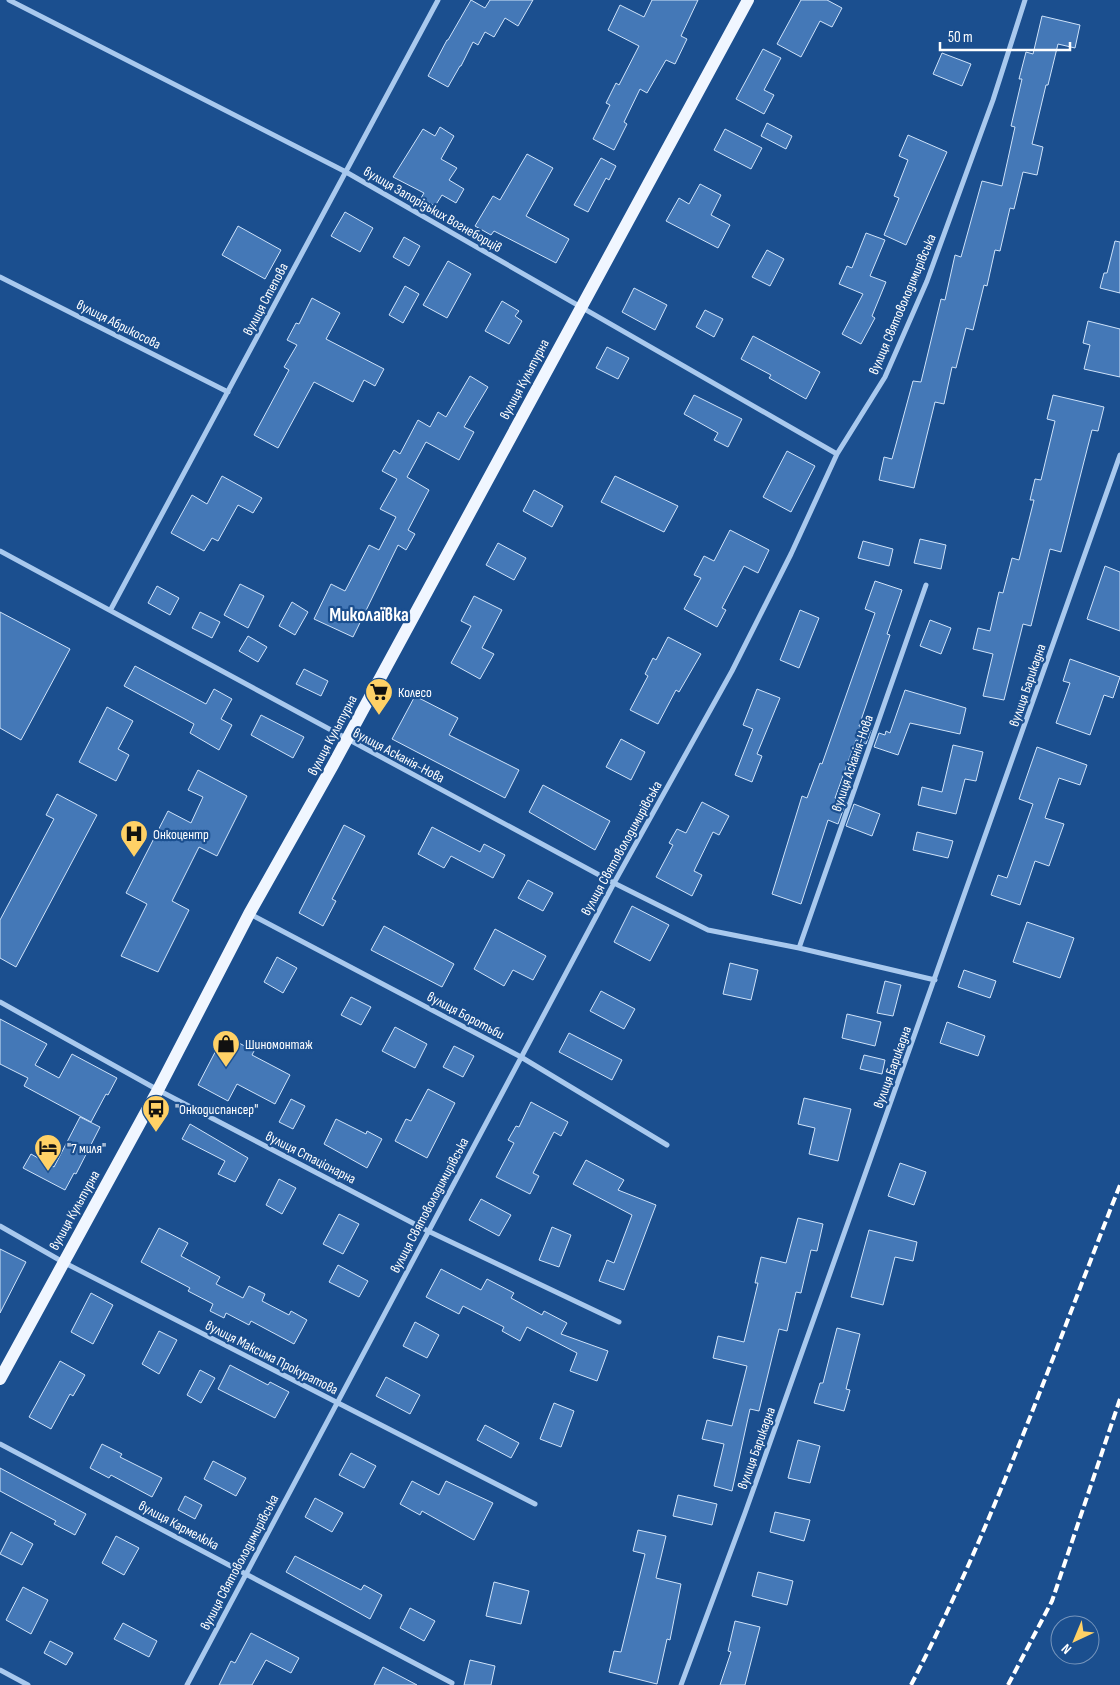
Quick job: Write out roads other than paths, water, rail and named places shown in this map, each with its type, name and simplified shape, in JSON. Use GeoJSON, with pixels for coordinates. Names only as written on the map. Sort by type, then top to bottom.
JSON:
{"type":"FeatureCollection","features":[{"type":"Feature","properties":{"kind":"main road","name":"вулиця Культурна"},"geometry":{"type":"LineString","coordinates":[[0,1379],[158,1090],[249,914],[748,0]]}},
{"type":"Feature","properties":{"kind":"street","name":"вулиця Запорізьких Вогнеборців"},"geometry":{"type":"LineString","coordinates":[[9,0],[346,172],[837,454]]}},
{"type":"Feature","properties":{"kind":"street","name":"вулиця Степова"},"geometry":{"type":"LineString","coordinates":[[111,609],[438,0]]}},
{"type":"Feature","properties":{"kind":"street","name":"вулиця Святоволодимирівська"},"geometry":{"type":"LineString","coordinates":[[187,1685],[245,1572],[337,1404],[614,883],[732,671],[837,454],[885,377],[927,281],[993,100],[1025,0]]}},
{"type":"Feature","properties":{"kind":"street","name":"вулиця Абрикосова"},"geometry":{"type":"LineString","coordinates":[[0,277],[228,392]]}},
{"type":"Feature","properties":{"kind":"street","name":"вулиця Барикадна"},"geometry":{"type":"LineString","coordinates":[[681,1685],[935,980],[1120,455]]}},
{"type":"Feature","properties":{"kind":"street","name":"вулиця Асканія-Нова"},"geometry":{"type":"LineString","coordinates":[[0,551],[111,609],[346,739],[614,883],[708,930],[799,948],[935,980]]}},
{"type":"Feature","properties":{"kind":"street","name":"вулиця Асканія-Нова"},"geometry":{"type":"LineString","coordinates":[[799,948],[926,585]]}},
{"type":"Feature","properties":{"kind":"street","name":"вулиця Боротьби"},"geometry":{"type":"LineString","coordinates":[[249,914],[522,1057],[667,1145]]}},
{"type":"Feature","properties":{"kind":"street","name":"вулиця Стаціонарна"},"geometry":{"type":"LineString","coordinates":[[0,1002],[158,1090],[428,1231],[619,1322]]}},
{"type":"Feature","properties":{"kind":"street","name":"вулиця Максима Прокуратова"},"geometry":{"type":"LineString","coordinates":[[0,1226],[63,1262],[535,1504]]}},
{"type":"Feature","properties":{"kind":"street","name":"вулиця Кармелюка"},"geometry":{"type":"LineString","coordinates":[[0,1444],[452,1683]]}},
{"type":"Feature","properties":{"kind":"street"},"geometry":{"type":"LineString","coordinates":[[0,1670],[28,1685]]}},
{"type":"Feature","properties":{"kind":"railway"},"geometry":{"type":"LineString","coordinates":[[911,1685],[941,1624],[996,1501],[1120,1185]]}},
{"type":"Feature","properties":{"kind":"railway"},"geometry":{"type":"LineString","coordinates":[[1008,1685],[1052,1601],[1120,1399]]}},
{"type":"Feature","properties":{"kind":"place","name":"Колесо"},"geometry":{"type":"Point","coordinates":[379,716]}},
{"type":"Feature","properties":{"kind":"place","name":"Онкоцентр"},"geometry":{"type":"Point","coordinates":[134,858]}},
{"type":"Feature","properties":{"kind":"place","name":"Шиномонтаж"},"geometry":{"type":"Point","coordinates":[226,1068]}},
{"type":"Feature","properties":{"kind":"place","name":"\"Онкодиспансер\""},"geometry":{"type":"Point","coordinates":[156,1133]}},
{"type":"Feature","properties":{"kind":"place","name":"\"7 миля\""},"geometry":{"type":"Point","coordinates":[48,1172]}},
{"type":"Feature","properties":{"kind":"district","name":"Миколаївка"},"geometry":{"type":"Point","coordinates":[369,614]}}]}
